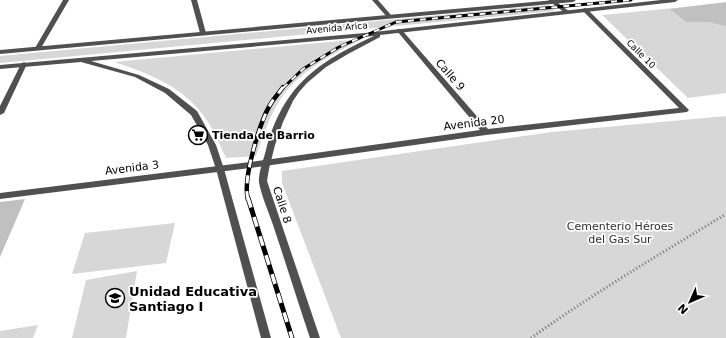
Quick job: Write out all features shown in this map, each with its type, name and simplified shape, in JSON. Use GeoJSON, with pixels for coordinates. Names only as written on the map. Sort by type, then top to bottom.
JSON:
{"type":"FeatureCollection","features":[{"type":"Feature","properties":{"kind":"street"},"geometry":{"type":"LineString","coordinates":[[38,48],[66,0]]}},
{"type":"Feature","properties":{"kind":"street"},"geometry":{"type":"LineString","coordinates":[[194,0],[203,32]]}},
{"type":"Feature","properties":{"kind":"street"},"geometry":{"type":"LineString","coordinates":[[375,0],[389,16]]}},
{"type":"Feature","properties":{"kind":"street","name":"Avenida Arica"},"geometry":{"type":"LineString","coordinates":[[0,52],[203,32],[572,0]]}},
{"type":"Feature","properties":{"kind":"street","name":"Avenida Arica"},"geometry":{"type":"LineString","coordinates":[[0,67],[384,32],[675,0]]}},
{"type":"Feature","properties":{"kind":"street"},"geometry":{"type":"LineString","coordinates":[[552,1],[567,12]]}},
{"type":"Feature","properties":{"kind":"street","name":"Calle 10"},"geometry":{"type":"LineString","coordinates":[[585,10],[685,110]]}},
{"type":"Feature","properties":{"kind":"street","name":"Calle 9"},"geometry":{"type":"LineString","coordinates":[[399,30],[486,132]]}},
{"type":"Feature","properties":{"kind":"street","name":"Calle 8"},"geometry":{"type":"LineString","coordinates":[[315,338],[263,181],[266,163],[274,134],[288,104],[298,90],[315,73],[335,59],[384,32]]}},
{"type":"Feature","properties":{"kind":"street"},"geometry":{"type":"LineString","coordinates":[[77,59],[137,76],[167,92],[194,113],[212,145],[220,168],[266,338]]}},
{"type":"Feature","properties":{"kind":"street"},"geometry":{"type":"LineString","coordinates":[[0,113],[24,64]]}},
{"type":"Feature","properties":{"kind":"street","name":"Avenida 20"},"geometry":{"type":"LineString","coordinates":[[266,163],[486,132],[685,110]]}},
{"type":"Feature","properties":{"kind":"street","name":"Avenida 3"},"geometry":{"type":"LineString","coordinates":[[0,196],[266,163]]}},
{"type":"Feature","properties":{"kind":"path"},"geometry":{"type":"LineString","coordinates":[[531,338],[636,268],[726,214]]}},
{"type":"Feature","properties":{"kind":"green space"},"geometry":{"type":"Polygon","coordinates":[[[726,3],[726,93],[688,98],[602,15],[726,3]]]}},
{"type":"Feature","properties":{"kind":"green space"},"geometry":{"type":"Polygon","coordinates":[[[549,5],[555,11],[0,63],[0,56],[549,5]]]}},
{"type":"Feature","properties":{"kind":"green space"},"geometry":{"type":"Polygon","coordinates":[[[362,39],[340,50],[308,70],[290,87],[282,97],[267,125],[256,156],[226,158],[207,120],[195,105],[185,96],[151,76],[114,62],[362,39]]]}},
{"type":"Feature","properties":{"kind":"green space","name":"Cementerio Héroes del Gas Sur"},"geometry":{"type":"Polygon","coordinates":[[[726,116],[726,338],[341,338],[282,183],[282,171],[552,132],[726,116]]]}},
{"type":"Feature","properties":{"kind":"green space"},"geometry":{"type":"Polygon","coordinates":[[[175,223],[166,263],[72,274],[85,233],[175,223]]]}},
{"type":"Feature","properties":{"kind":"green space"},"geometry":{"type":"Polygon","coordinates":[[[137,271],[126,338],[72,338],[86,280],[137,271]]]}},
{"type":"Feature","properties":{"kind":"green space"},"geometry":{"type":"Polygon","coordinates":[[[38,325],[33,338],[0,338],[0,331],[38,325]]]}},
{"type":"Feature","properties":{"kind":"building"},"geometry":{"type":"Polygon","coordinates":[[[726,2],[726,26],[708,22],[686,22],[670,9],[726,2]]]}},
{"type":"Feature","properties":{"kind":"building"},"geometry":{"type":"Polygon","coordinates":[[[25,199],[0,257],[0,202],[25,199]]]}},
{"type":"Feature","properties":{"kind":"railway"},"geometry":{"type":"LineString","coordinates":[[283,88],[303,69],[339,47],[396,22],[631,0]]}},
{"type":"Feature","properties":{"kind":"railway"},"geometry":{"type":"LineString","coordinates":[[248,199],[247,190],[250,165],[257,137],[270,105],[283,87]]}},
{"type":"Feature","properties":{"kind":"railway"},"geometry":{"type":"LineString","coordinates":[[248,198],[292,338]]}},
{"type":"Feature","properties":{"kind":"place","name":"Tienda de Barrio"},"geometry":{"type":"Point","coordinates":[198,135]}},
{"type":"Feature","properties":{"kind":"place","name":"Unidad Educativa Santiago I"},"geometry":{"type":"Point","coordinates":[115,298]}}]}
